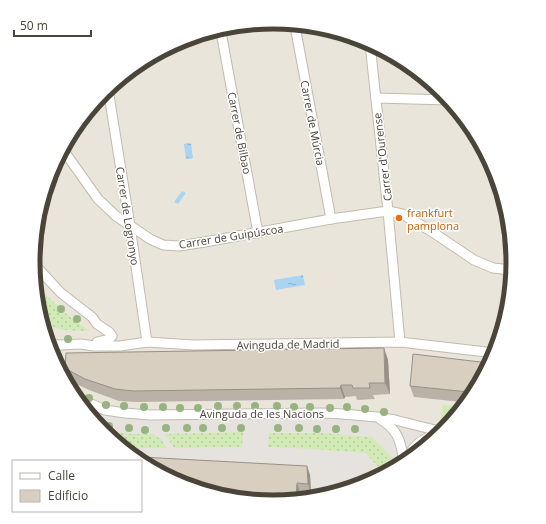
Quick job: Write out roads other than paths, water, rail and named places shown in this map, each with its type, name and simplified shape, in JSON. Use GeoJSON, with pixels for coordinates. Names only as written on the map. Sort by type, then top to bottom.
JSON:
{"type":"FeatureCollection","features":[{"type":"Feature","properties":{"kind":"street","name":"Carrer de Múrcia"},"geometry":{"type":"LineString","coordinates":[[296,30],[331,219]]}},
{"type":"Feature","properties":{"kind":"street","name":"Carrer de Bilbao"},"geometry":{"type":"LineString","coordinates":[[222,35],[258,233]]}},
{"type":"Feature","properties":{"kind":"street","name":"Carrer d'Ourense"},"geometry":{"type":"LineString","coordinates":[[371,51],[400,342]]}},
{"type":"Feature","properties":{"kind":"street","name":"Carrer de Logronyo"},"geometry":{"type":"LineString","coordinates":[[109,96],[148,342]]}},
{"type":"Feature","properties":{"kind":"street"},"geometry":{"type":"LineString","coordinates":[[376,98],[441,100]]}},
{"type":"Feature","properties":{"kind":"street","name":"Carrer de Guipúscoa"},"geometry":{"type":"LineString","coordinates":[[66,154],[98,199],[116,216],[150,239],[164,245],[179,246],[206,242],[331,219],[388,211]]}},
{"type":"Feature","properties":{"kind":"street"},"geometry":{"type":"LineString","coordinates":[[388,211],[402,214],[431,231],[474,260],[493,268],[506,269]]}},
{"type":"Feature","properties":{"kind":"street","name":"Avinguda de Madrid"},"geometry":{"type":"LineString","coordinates":[[40,270],[61,293],[92,317],[97,324],[109,332],[112,336],[104,341],[55,345]]}},
{"type":"Feature","properties":{"kind":"street","name":"Avinguda de Madrid"},"geometry":{"type":"LineString","coordinates":[[81,344],[94,346],[120,346],[148,342],[194,345],[400,342],[488,352]]}},
{"type":"Feature","properties":{"kind":"street","name":"Avinguda de les Nacions"},"geometry":{"type":"LineString","coordinates":[[87,402],[105,410],[150,415],[330,413],[377,417],[435,430]]}},
{"type":"Feature","properties":{"kind":"street"},"geometry":{"type":"LineString","coordinates":[[377,417],[386,422],[397,434],[401,442],[403,456]]}},
{"type":"Feature","properties":{"kind":"street"},"geometry":{"type":"LineString","coordinates":[[413,449],[423,440]]}},
{"type":"Feature","properties":{"kind":"water"},"geometry":{"type":"Polygon","coordinates":[[[191,143],[193,158],[186,159],[184,144],[191,143]]]}},
{"type":"Feature","properties":{"kind":"water"},"geometry":{"type":"Polygon","coordinates":[[[182,191],[186,193],[178,204],[174,202],[182,191]]]}},
{"type":"Feature","properties":{"kind":"water"},"geometry":{"type":"Polygon","coordinates":[[[303,275],[305,285],[276,290],[274,280],[303,275]]]}},
{"type":"Feature","properties":{"kind":"place","name":"frankfurt pamplona"},"geometry":{"type":"Point","coordinates":[399,218]}}]}
